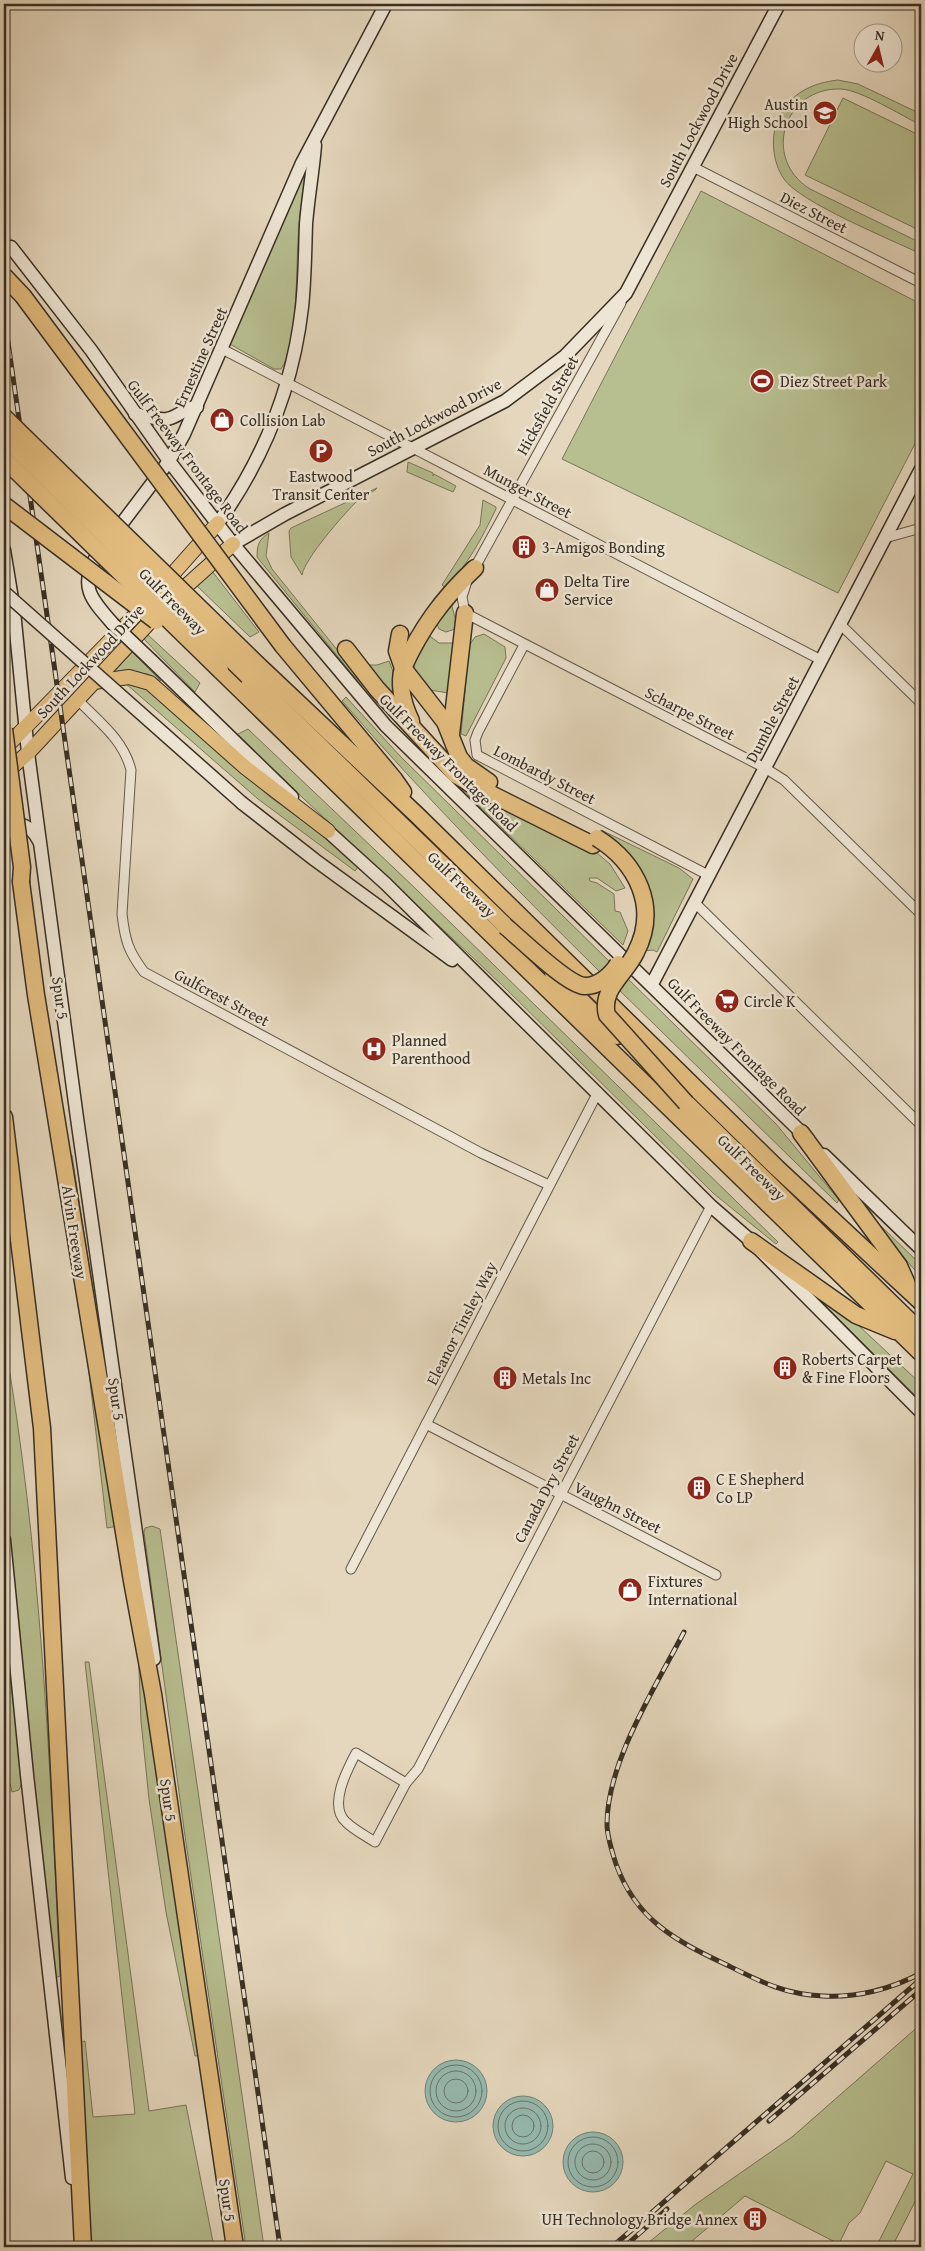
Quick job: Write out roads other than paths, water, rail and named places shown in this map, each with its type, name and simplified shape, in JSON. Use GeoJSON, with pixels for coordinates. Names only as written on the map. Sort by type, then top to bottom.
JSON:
{"type":"FeatureCollection","features":[{"type":"Feature","properties":{"kind":"highway"},"geometry":{"type":"LineString","coordinates":[[4,276],[22,296],[283,646],[394,779],[417,815]]}},
{"type":"Feature","properties":{"kind":"highway","name":"Gulf Freeway"},"geometry":{"type":"LineString","coordinates":[[4,417],[248,676],[921,1353]]}},
{"type":"Feature","properties":{"kind":"highway","name":"Gulf Freeway"},"geometry":{"type":"LineString","coordinates":[[4,436],[323,750],[921,1332]]}},
{"type":"Feature","properties":{"kind":"highway","name":"Gulf Freeway"},"geometry":{"type":"LineString","coordinates":[[4,459],[220,670],[248,676],[417,815],[777,1168],[921,1302]]}},
{"type":"Feature","properties":{"kind":"highway"},"geometry":{"type":"LineString","coordinates":[[4,505],[220,670]]}},
{"type":"Feature","properties":{"kind":"highway"},"geometry":{"type":"LineString","coordinates":[[414,728],[404,700],[401,679],[403,668],[438,606],[449,592],[475,568]]}},
{"type":"Feature","properties":{"kind":"highway"},"geometry":{"type":"LineString","coordinates":[[451,734],[465,613]]}},
{"type":"Feature","properties":{"kind":"highway"},"geometry":{"type":"LineString","coordinates":[[400,634],[397,651],[403,668],[438,712],[451,734],[459,756],[473,773],[595,842],[621,867],[630,882],[635,900],[637,914],[634,934],[626,953],[610,974],[593,985],[574,983],[505,926]]}},
{"type":"Feature","properties":{"kind":"highway"},"geometry":{"type":"LineString","coordinates":[[346,649],[378,688],[456,775],[471,784],[616,852],[633,871],[644,899],[645,914],[642,939],[636,953],[606,999],[607,1015],[686,1103]]}},
{"type":"Feature","properties":{"kind":"highway"},"geometry":{"type":"LineString","coordinates":[[378,688],[438,712]]}},
{"type":"Feature","properties":{"kind":"highway"},"geometry":{"type":"LineString","coordinates":[[4,729],[22,867],[20,882]]}},
{"type":"Feature","properties":{"kind":"highway"},"geometry":{"type":"LineString","coordinates":[[4,799],[20,882]]}},
{"type":"Feature","properties":{"kind":"highway","name":"Alvin Freeway"},"geometry":{"type":"LineString","coordinates":[[20,882],[36,995],[132,1582],[154,1694]]}},
{"type":"Feature","properties":{"kind":"highway"},"geometry":{"type":"LineString","coordinates":[[4,1117],[42,1428],[82,2247]]}},
{"type":"Feature","properties":{"kind":"highway"},"geometry":{"type":"LineString","coordinates":[[801,1133],[899,1266],[909,1291]]}},
{"type":"Feature","properties":{"kind":"highway"},"geometry":{"type":"LineString","coordinates":[[751,1241],[856,1314],[903,1334]]}},
{"type":"Feature","properties":{"kind":"highway","name":"Spur 5"},"geometry":{"type":"LineString","coordinates":[[154,1694],[234,2247]]}},
{"type":"Feature","properties":{"kind":"main road","name":"Ernestine Street"},"geometry":{"type":"LineString","coordinates":[[328,831],[113,624],[91,597],[86,582],[88,571],[95,559],[169,461],[197,407],[302,164],[386,4]]}},
{"type":"Feature","properties":{"kind":"main road","name":"South Lockwood Drive"},"geometry":{"type":"LineString","coordinates":[[4,774],[28,754],[155,616],[194,577],[233,544],[284,514],[505,401],[566,356],[626,293],[779,4]]}},
{"type":"Feature","properties":{"kind":"main road","name":"Ernestine Street"},"geometry":{"type":"LineString","coordinates":[[218,523],[246,482],[272,431],[288,384],[302,306],[306,222],[316,139]]}},
{"type":"Feature","properties":{"kind":"main road","name":"Gulf Freeway Frontage Road"},"geometry":{"type":"LineString","coordinates":[[11,247],[91,350],[169,461],[233,544],[386,726],[921,1249]]}},
{"type":"Feature","properties":{"kind":"main road"},"geometry":{"type":"LineString","coordinates":[[135,414],[167,419],[182,414],[192,407],[197,407]]}},
{"type":"Feature","properties":{"kind":"main road","name":"Dumble Street"},"geometry":{"type":"LineString","coordinates":[[652,984],[921,469]]}},
{"type":"Feature","properties":{"kind":"main road","name":"South Lockwood Drive"},"geometry":{"type":"LineString","coordinates":[[4,749],[189,558],[218,523]]}},
{"type":"Feature","properties":{"kind":"main road","name":"Spur 5"},"geometry":{"type":"LineString","coordinates":[[4,550],[14,611],[28,754],[75,1108],[157,1679],[154,1694]]}},
{"type":"Feature","properties":{"kind":"main road"},"geometry":{"type":"LineString","coordinates":[[4,592],[242,803],[314,860],[382,907],[487,986]]}},
{"type":"Feature","properties":{"kind":"main road"},"geometry":{"type":"LineString","coordinates":[[94,682],[129,678],[150,683],[246,768],[328,831],[386,884],[711,1206],[751,1241],[921,1412]]}},
{"type":"Feature","properties":{"kind":"main road"},"geometry":{"type":"LineString","coordinates":[[4,823],[23,824],[35,832],[40,843]]}},
{"type":"Feature","properties":{"kind":"main road"},"geometry":{"type":"LineString","coordinates":[[4,1540],[27,1775],[82,2247]]}},
{"type":"Feature","properties":{"kind":"street","name":"Diez Street"},"geometry":{"type":"LineString","coordinates":[[694,167],[921,283]]}},
{"type":"Feature","properties":{"kind":"street","name":"Hicksfield Street"},"geometry":{"type":"LineString","coordinates":[[465,613],[462,604],[464,590],[475,568],[626,293]]}},
{"type":"Feature","properties":{"kind":"street","name":"Munger Street"},"geometry":{"type":"LineString","coordinates":[[222,349],[821,660]]}},
{"type":"Feature","properties":{"kind":"street"},"geometry":{"type":"LineString","coordinates":[[885,538],[921,528]]}},
{"type":"Feature","properties":{"kind":"street","name":"Scharpe Street"},"geometry":{"type":"LineString","coordinates":[[465,613],[765,768],[784,780],[921,914]]}},
{"type":"Feature","properties":{"kind":"street"},"geometry":{"type":"LineString","coordinates":[[840,624],[921,702]]}},
{"type":"Feature","properties":{"kind":"street","name":"Lombardy Street"},"geometry":{"type":"LineString","coordinates":[[524,645],[478,732],[475,749],[476,755],[708,875]]}},
{"type":"Feature","properties":{"kind":"street","name":"Gulfcrest Street"},"geometry":{"type":"LineString","coordinates":[[78,700],[119,742],[128,757],[131,770],[122,914],[124,935],[130,954],[144,972],[481,1153],[549,1185]]}},
{"type":"Feature","properties":{"kind":"street"},"geometry":{"type":"LineString","coordinates":[[694,902],[921,1125]]}},
{"type":"Feature","properties":{"kind":"street","name":"Eleanor Tinsley Way"},"geometry":{"type":"LineString","coordinates":[[351,1568],[598,1092]]}},
{"type":"Feature","properties":{"kind":"street","name":"Canada Dry Street"},"geometry":{"type":"LineString","coordinates":[[406,1783],[356,1753],[344,1775],[338,1802],[344,1821],[375,1842],[406,1783],[418,1769],[711,1206]]}},
{"type":"Feature","properties":{"kind":"street","name":"Vaughn Street"},"geometry":{"type":"LineString","coordinates":[[426,1424],[716,1575]]}},
{"type":"Feature","properties":{"kind":"water"},"geometry":{"type":"Polygon","coordinates":[[[450,2060],[462,2060],[478,2069],[485,2079],[487,2091],[485,2103],[478,2113],[462,2122],[450,2122],[439,2117],[430,2108],[425,2097],[425,2085],[430,2074],[439,2065],[450,2060]]]}},
{"type":"Feature","properties":{"kind":"water"},"geometry":{"type":"Polygon","coordinates":[[[523,2096],[540,2101],[548,2109],[553,2126],[548,2143],[540,2151],[523,2156],[506,2151],[498,2143],[493,2126],[498,2109],[506,2101],[523,2096]]]}},
{"type":"Feature","properties":{"kind":"water"},"geometry":{"type":"Polygon","coordinates":[[[593,2132],[609,2137],[614,2141],[618,2146],[623,2162],[618,2178],[614,2183],[609,2187],[593,2192],[577,2187],[572,2183],[568,2178],[563,2162],[568,2146],[572,2141],[577,2137],[593,2132]]]}},
{"type":"Feature","properties":{"kind":"tunnel"},"geometry":{"type":"LineString","coordinates":[[4,239],[11,247]]}},
{"type":"Feature","properties":{"kind":"railway"},"geometry":{"type":"LineString","coordinates":[[4,314],[280,2247]]}},
{"type":"Feature","properties":{"kind":"railway"},"geometry":{"type":"LineString","coordinates":[[684,1632],[635,1725],[615,1775],[609,1800],[607,1824],[610,1844],[624,1883],[635,1900],[646,1914],[660,1926],[691,1947],[751,1977],[784,1990],[823,1996],[861,1994],[898,1984],[921,1973]]}},
{"type":"Feature","properties":{"kind":"railway"},"geometry":{"type":"LineString","coordinates":[[612,2247],[921,1979]]}},
{"type":"Feature","properties":{"kind":"railway"},"geometry":{"type":"LineString","coordinates":[[769,2121],[921,1990]]}},
{"type":"Feature","properties":{"kind":"railway"},"geometry":{"type":"LineString","coordinates":[[624,2247],[667,2209]]}},
{"type":"Feature","properties":{"kind":"place","name":"Austin High School"},"geometry":{"type":"Point","coordinates":[825,113]}},
{"type":"Feature","properties":{"kind":"place","name":"Diez Street Park"},"geometry":{"type":"Point","coordinates":[762,381]}},
{"type":"Feature","properties":{"kind":"place","name":"Collision Lab"},"geometry":{"type":"Point","coordinates":[222,420]}},
{"type":"Feature","properties":{"kind":"place","name":"Eastwood Transit Center"},"geometry":{"type":"Point","coordinates":[321,451]}},
{"type":"Feature","properties":{"kind":"place","name":"3-Amigos Bonding"},"geometry":{"type":"Point","coordinates":[524,547]}},
{"type":"Feature","properties":{"kind":"place","name":"Delta Tire Service"},"geometry":{"type":"Point","coordinates":[547,590]}},
{"type":"Feature","properties":{"kind":"place","name":"Circle K"},"geometry":{"type":"Point","coordinates":[727,1001]}},
{"type":"Feature","properties":{"kind":"place","name":"Planned Parenthood"},"geometry":{"type":"Point","coordinates":[374,1049]}},
{"type":"Feature","properties":{"kind":"place","name":"Roberts Carpet & Fine Floors"},"geometry":{"type":"Point","coordinates":[785,1368]}},
{"type":"Feature","properties":{"kind":"place","name":"Metals Inc"},"geometry":{"type":"Point","coordinates":[505,1378]}},
{"type":"Feature","properties":{"kind":"place","name":"C E Shepherd Co LP"},"geometry":{"type":"Point","coordinates":[699,1488]}},
{"type":"Feature","properties":{"kind":"place","name":"Fixtures International"},"geometry":{"type":"Point","coordinates":[630,1590]}},
{"type":"Feature","properties":{"kind":"place","name":"UH Technology Bridge Annex"},"geometry":{"type":"Point","coordinates":[755,2219]}}]}
